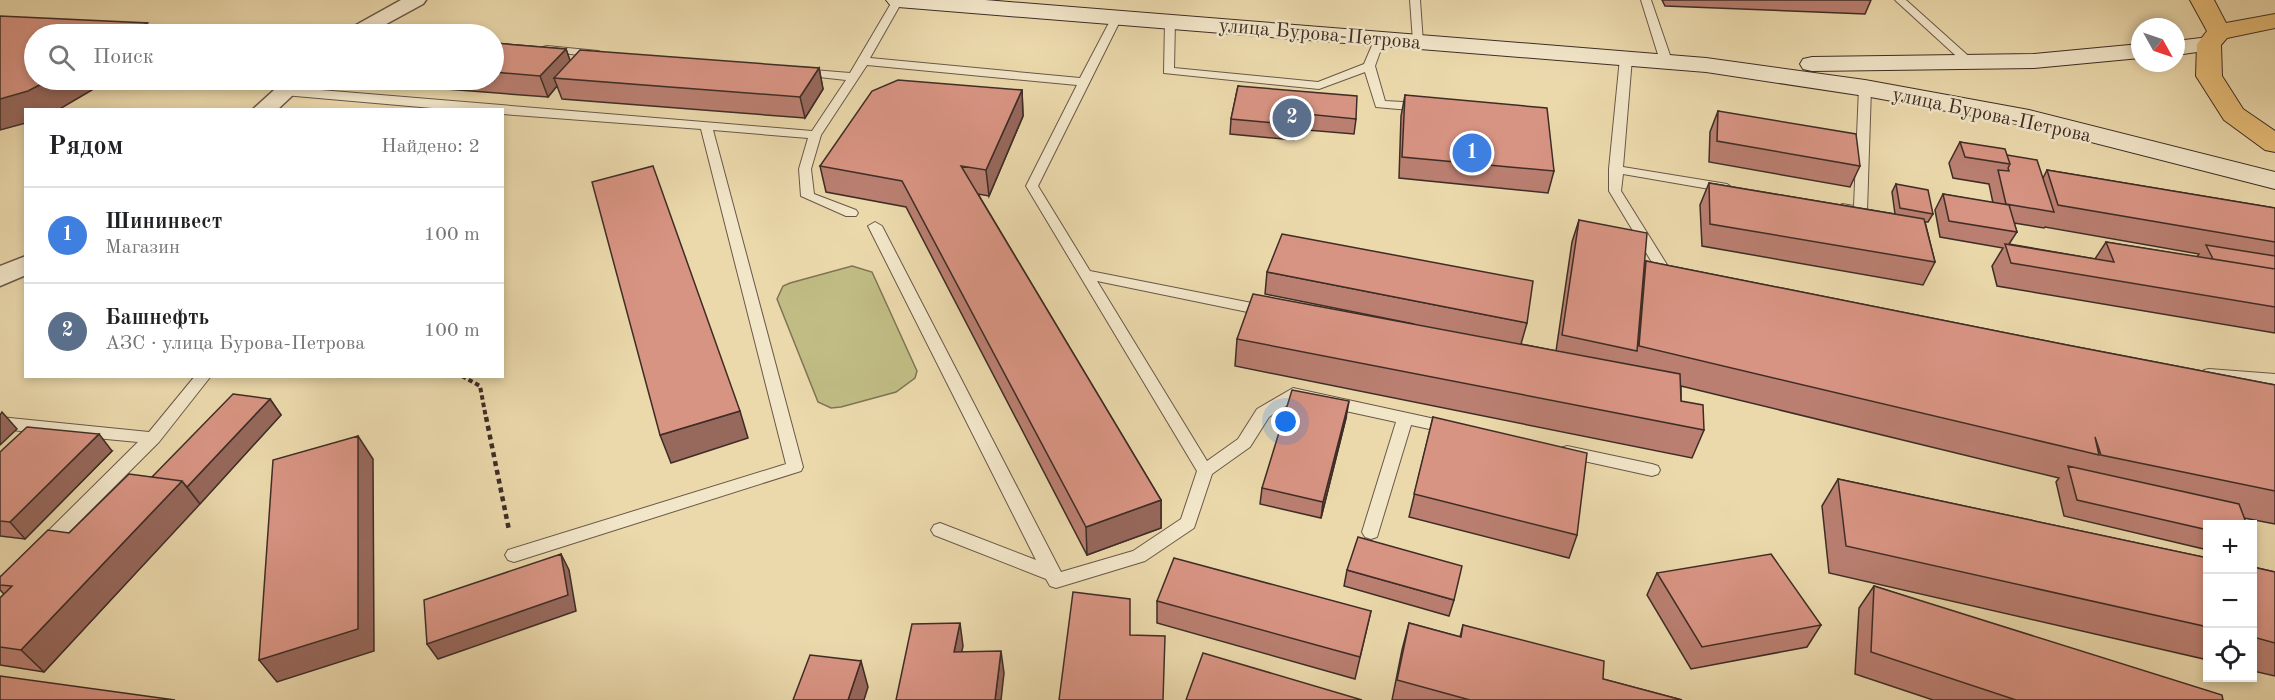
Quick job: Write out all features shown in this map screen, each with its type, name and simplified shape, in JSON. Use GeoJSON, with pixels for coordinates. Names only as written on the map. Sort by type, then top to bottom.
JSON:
{"type":"FeatureCollection","features":[{"type":"Feature","properties":{"kind":"main road","name":"улица Бурова-Петрова"},"geometry":{"type":"LineString","coordinates":[[898,0],[950,2],[1706,65],[1865,88],[2029,118],[2275,181]]}},
{"type":"Feature","properties":{"kind":"main road"},"geometry":{"type":"LineString","coordinates":[[2202,0],[2214,38],[2209,76],[2234,114],[2275,144]]}},
{"type":"Feature","properties":{"kind":"main road"},"geometry":{"type":"LineString","coordinates":[[2185,46],[2275,21]]}},
{"type":"Feature","properties":{"kind":"main road","name":"улица Бурова-Петрова"},"geometry":{"type":"LineString","coordinates":[[1706,65],[1970,63],[2034,61],[2131,52]]}},
{"type":"Feature","properties":{"kind":"street"},"geometry":{"type":"LineString","coordinates":[[373,24],[416,0]]}},
{"type":"Feature","properties":{"kind":"street"},"geometry":{"type":"LineString","coordinates":[[265,108],[285,90]]}},
{"type":"Feature","properties":{"kind":"street"},"geometry":{"type":"LineString","coordinates":[[0,277],[24,265]]}},
{"type":"Feature","properties":{"kind":"lane"},"geometry":{"type":"LineString","coordinates":[[851,213],[808,196],[805,169],[815,135],[854,77],[898,0]]}},
{"type":"Feature","properties":{"kind":"lane"},"geometry":{"type":"LineString","coordinates":[[1415,0],[1419,41]]}},
{"type":"Feature","properties":{"kind":"lane"},"geometry":{"type":"LineString","coordinates":[[1646,0],[1666,61]]}},
{"type":"Feature","properties":{"kind":"lane"},"geometry":{"type":"LineString","coordinates":[[1900,0],[1970,63]]}},
{"type":"Feature","properties":{"kind":"lane"},"geometry":{"type":"LineString","coordinates":[[1117,17],[1032,186],[1205,471]]}},
{"type":"Feature","properties":{"kind":"lane"},"geometry":{"type":"LineString","coordinates":[[1170,21],[1168,71],[1319,86],[1369,66]]}},
{"type":"Feature","properties":{"kind":"lane"},"geometry":{"type":"LineString","coordinates":[[1380,38],[1369,66],[1380,104],[1436,108]]}},
{"type":"Feature","properties":{"kind":"lane"},"geometry":{"type":"LineString","coordinates":[[540,49],[610,55]]}},
{"type":"Feature","properties":{"kind":"lane"},"geometry":{"type":"LineString","coordinates":[[1626,58],[1615,169],[1615,191],[1664,271],[1686,276]]}},
{"type":"Feature","properties":{"kind":"lane"},"geometry":{"type":"LineString","coordinates":[[863,61],[1084,82]]}},
{"type":"Feature","properties":{"kind":"lane"},"geometry":{"type":"LineString","coordinates":[[784,70],[854,77]]}},
{"type":"Feature","properties":{"kind":"lane"},"geometry":{"type":"LineString","coordinates":[[1825,205],[1860,211],[1865,88]]}},
{"type":"Feature","properties":{"kind":"lane"},"geometry":{"type":"LineString","coordinates":[[333,90],[485,108]]}},
{"type":"Feature","properties":{"kind":"lane"},"geometry":{"type":"LineString","coordinates":[[504,110],[815,135]]}},
{"type":"Feature","properties":{"kind":"lane"},"geometry":{"type":"LineString","coordinates":[[514,555],[795,467],[706,127]]}},
{"type":"Feature","properties":{"kind":"lane"},"geometry":{"type":"LineString","coordinates":[[1615,169],[1743,191]]}},
{"type":"Feature","properties":{"kind":"lane"},"geometry":{"type":"LineString","coordinates":[[875,226],[1056,581],[1139,556],[1188,523],[1205,471],[1244,443],[1263,413],[1293,394],[1472,432]]}},
{"type":"Feature","properties":{"kind":"lane"},"geometry":{"type":"LineString","coordinates":[[1085,274],[1282,315]]}},
{"type":"Feature","properties":{"kind":"lane"},"geometry":{"type":"LineString","coordinates":[[2197,374],[2275,379]]}},
{"type":"Feature","properties":{"kind":"lane"},"geometry":{"type":"LineString","coordinates":[[34,556],[153,438],[202,378]]}},
{"type":"Feature","properties":{"kind":"lane"},"geometry":{"type":"LineString","coordinates":[[1371,532],[1405,418]]}},
{"type":"Feature","properties":{"kind":"lane"},"geometry":{"type":"LineString","coordinates":[[0,423],[153,438]]}},
{"type":"Feature","properties":{"kind":"lane"},"geometry":{"type":"LineString","coordinates":[[1551,448],[1652,470]]}},
{"type":"Feature","properties":{"kind":"lane"},"geometry":{"type":"LineString","coordinates":[[940,530],[1053,574]]}},
{"type":"Feature","properties":{"kind":"path"},"geometry":{"type":"LineString","coordinates":[[466,378],[480,386],[514,555]]}},
{"type":"Feature","properties":{"kind":"shaded area"},"geometry":{"type":"Polygon","coordinates":[[[852,266],[872,272],[917,371],[915,378],[896,392],[831,408],[818,402],[777,299],[783,286],[852,266]]]}},
{"type":"Feature","properties":{"kind":"building"},"geometry":{"type":"Polygon","coordinates":[[[0,16],[147,23],[24,24],[24,90],[30,90],[0,99],[0,16]]]}},
{"type":"Feature","properties":{"kind":"building"},"geometry":{"type":"Polygon","coordinates":[[[504,44],[566,49],[540,76],[504,73],[504,44]]]}},
{"type":"Feature","properties":{"kind":"building"},"geometry":{"type":"Polygon","coordinates":[[[580,50],[819,68],[800,97],[554,78],[580,50]]]}},
{"type":"Feature","properties":{"kind":"building"},"geometry":{"type":"Polygon","coordinates":[[[898,80],[1022,90],[986,170],[961,166],[1161,500],[1086,527],[902,181],[820,166],[872,91],[898,80]]]}},
{"type":"Feature","properties":{"kind":"building"},"geometry":{"type":"Polygon","coordinates":[[[1238,86],[1357,96],[1356,119],[1297,113],[1295,125],[1231,119],[1238,86]]]}},
{"type":"Feature","properties":{"kind":"building"},"geometry":{"type":"Polygon","coordinates":[[[1405,95],[1547,108],[1554,171],[1402,157],[1405,95]]]}},
{"type":"Feature","properties":{"kind":"building"},"geometry":{"type":"Polygon","coordinates":[[[1718,111],[1856,134],[1860,166],[1717,141],[1718,111]]]}},
{"type":"Feature","properties":{"kind":"building"},"geometry":{"type":"Polygon","coordinates":[[[1960,142],[2005,149],[2010,164],[1965,157],[1960,142]]]}},
{"type":"Feature","properties":{"kind":"building"},"geometry":{"type":"Polygon","coordinates":[[[2007,155],[2037,160],[2054,212],[2006,204],[1998,170],[2009,171],[2010,164],[2007,155]]]}},
{"type":"Feature","properties":{"kind":"building"},"geometry":{"type":"Polygon","coordinates":[[[653,166],[740,411],[660,435],[592,182],[653,166]]]}},
{"type":"Feature","properties":{"kind":"building"},"geometry":{"type":"Polygon","coordinates":[[[2047,170],[2275,208],[2275,242],[2058,205],[2047,170]]]}},
{"type":"Feature","properties":{"kind":"building"},"geometry":{"type":"Polygon","coordinates":[[[1709,183],[1924,219],[1935,262],[1710,224],[1709,183]]]}},
{"type":"Feature","properties":{"kind":"building"},"geometry":{"type":"Polygon","coordinates":[[[1896,184],[1928,190],[1933,214],[1900,208],[1896,184]]]}},
{"type":"Feature","properties":{"kind":"building"},"geometry":{"type":"Polygon","coordinates":[[[1943,194],[2009,205],[2017,232],[1949,221],[1943,194]]]}},
{"type":"Feature","properties":{"kind":"building"},"geometry":{"type":"Polygon","coordinates":[[[1579,220],[1647,233],[1637,351],[1562,335],[1579,220]]]}},
{"type":"Feature","properties":{"kind":"building"},"geometry":{"type":"Polygon","coordinates":[[[1282,234],[1533,281],[1527,323],[1267,272],[1282,234]]]}},
{"type":"Feature","properties":{"kind":"building"},"geometry":{"type":"Polygon","coordinates":[[[2106,242],[2275,269],[2275,307],[2011,263],[2005,244],[2114,262],[2106,242]]]}},
{"type":"Feature","properties":{"kind":"building"},"geometry":{"type":"Polygon","coordinates":[[[2206,245],[2275,256],[2275,269],[2213,259],[2206,245]]]}},
{"type":"Feature","properties":{"kind":"building"},"geometry":{"type":"Polygon","coordinates":[[[1646,261],[2275,385],[2275,491],[2101,455],[2095,437],[2099,455],[1639,346],[1646,261]]]}},
{"type":"Feature","properties":{"kind":"building"},"geometry":{"type":"Polygon","coordinates":[[[1253,294],[1680,374],[1681,401],[1703,405],[1704,430],[1237,339],[1253,294]]]}},
{"type":"Feature","properties":{"kind":"building"},"geometry":{"type":"Polygon","coordinates":[[[1292,390],[1349,401],[1323,502],[1262,488],[1292,390]]]}},
{"type":"Feature","properties":{"kind":"building"},"geometry":{"type":"Polygon","coordinates":[[[233,394],[270,399],[187,487],[182,481],[152,477],[233,394]]]}},
{"type":"Feature","properties":{"kind":"building"},"geometry":{"type":"Polygon","coordinates":[[[1433,417],[1587,453],[1577,535],[1414,494],[1433,417]]]}},
{"type":"Feature","properties":{"kind":"building"},"geometry":{"type":"Polygon","coordinates":[[[27,427],[99,434],[10,522],[0,521],[0,452],[27,427]]]}},
{"type":"Feature","properties":{"kind":"building"},"geometry":{"type":"Polygon","coordinates":[[[358,436],[358,629],[259,660],[273,460],[358,436]]]}},
{"type":"Feature","properties":{"kind":"building"},"geometry":{"type":"Polygon","coordinates":[[[2068,466],[2239,504],[2245,520],[2203,520],[2203,529],[2077,500],[2068,466]]]}},
{"type":"Feature","properties":{"kind":"building"},"geometry":{"type":"Polygon","coordinates":[[[129,474],[182,481],[21,650],[0,647],[0,598],[12,586],[0,585],[0,577],[48,530],[69,533],[129,474]]]}},
{"type":"Feature","properties":{"kind":"building"},"geometry":{"type":"Polygon","coordinates":[[[1838,479],[2203,557],[2203,626],[1846,546],[1838,479]]]}},
{"type":"Feature","properties":{"kind":"building"},"geometry":{"type":"Polygon","coordinates":[[[1358,537],[1462,566],[1454,600],[1347,570],[1358,537]]]}},
{"type":"Feature","properties":{"kind":"building"},"geometry":{"type":"Polygon","coordinates":[[[561,554],[568,595],[427,644],[424,600],[561,554]]]}},
{"type":"Feature","properties":{"kind":"building"},"geometry":{"type":"Polygon","coordinates":[[[1771,554],[1821,625],[1702,647],[1657,573],[1771,554]]]}},
{"type":"Feature","properties":{"kind":"building"},"geometry":{"type":"Polygon","coordinates":[[[1174,558],[1371,611],[1360,657],[1157,601],[1174,558]]]}},
{"type":"Feature","properties":{"kind":"building"},"geometry":{"type":"Polygon","coordinates":[[[2257,568],[2275,572],[2275,643],[2257,638],[2257,568]]]}},
{"type":"Feature","properties":{"kind":"building"},"geometry":{"type":"Polygon","coordinates":[[[1874,586],[2222,695],[2223,700],[2016,700],[1871,652],[1874,586]]]}},
{"type":"Feature","properties":{"kind":"building"},"geometry":{"type":"Polygon","coordinates":[[[1073,592],[1130,599],[1130,635],[1165,636],[1163,700],[1059,700],[1073,592]]]}},
{"type":"Feature","properties":{"kind":"building"},"geometry":{"type":"Polygon","coordinates":[[[960,623],[954,652],[1001,651],[995,700],[896,700],[912,624],[960,623]]]}},
{"type":"Feature","properties":{"kind":"building"},"geometry":{"type":"Polygon","coordinates":[[[1409,623],[1461,637],[1463,625],[1604,661],[1603,679],[1682,700],[1470,700],[1397,680],[1409,623]]]}},
{"type":"Feature","properties":{"kind":"building"},"geometry":{"type":"Polygon","coordinates":[[[1203,653],[1362,700],[1186,700],[1203,653]]]}},
{"type":"Feature","properties":{"kind":"building"},"geometry":{"type":"Polygon","coordinates":[[[810,655],[861,661],[848,700],[793,700],[810,655]]]}},
{"type":"Feature","properties":{"kind":"building"},"geometry":{"type":"Polygon","coordinates":[[[0,676],[175,700],[0,700],[0,676]]]}},
{"type":"Feature","properties":{"kind":"place","name":"Башнефть"},"geometry":{"type":"Point","coordinates":[1292,118]}},
{"type":"Feature","properties":{"kind":"place","name":"Шининвест"},"geometry":{"type":"Point","coordinates":[1472,153]}}]}
